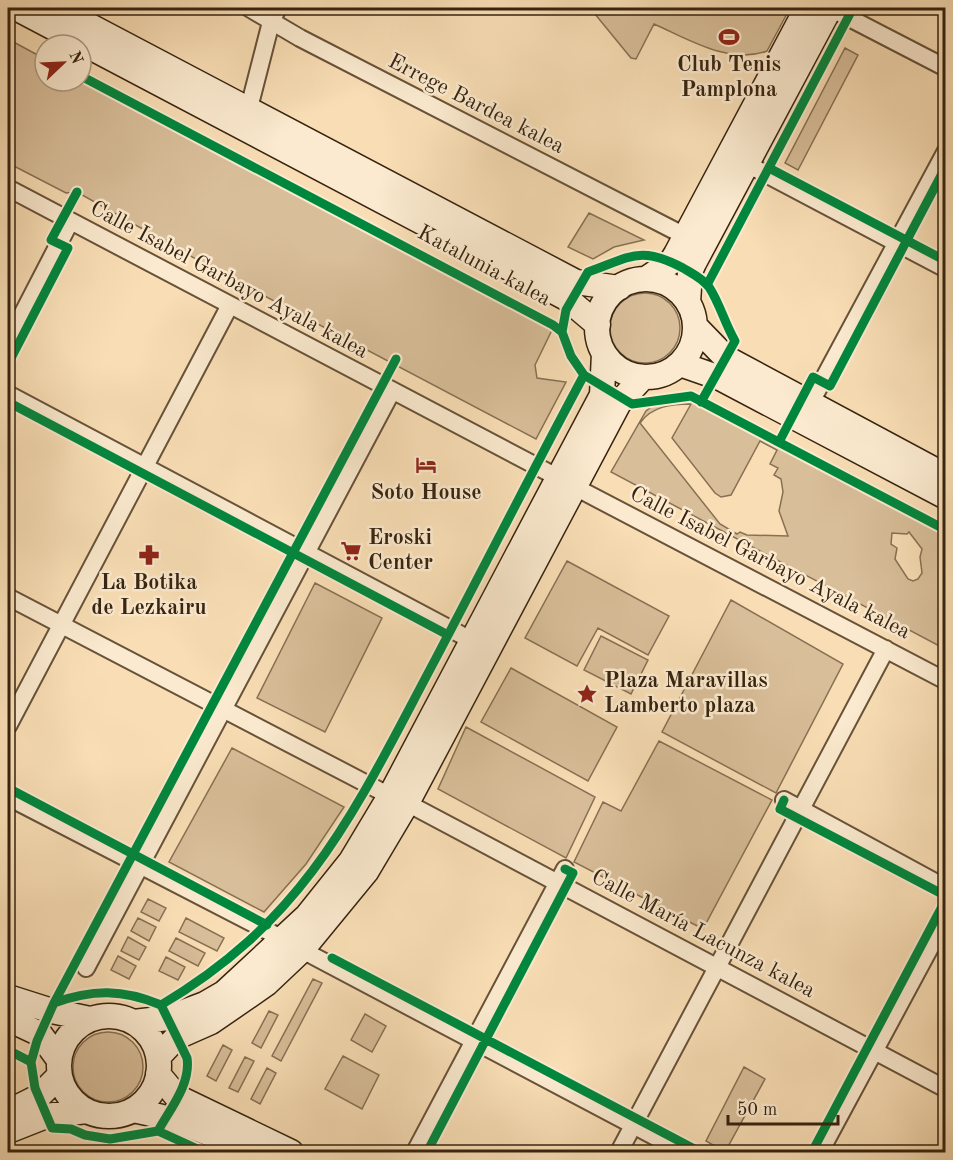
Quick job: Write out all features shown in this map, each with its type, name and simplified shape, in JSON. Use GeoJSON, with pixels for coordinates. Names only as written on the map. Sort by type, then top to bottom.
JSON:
{"type":"FeatureCollection","features":[{"type":"Feature","properties":{"kind":"main road","name":"Katalunia kalea"},"geometry":{"type":"LineString","coordinates":[[16,8],[566,298],[597,325]]}},
{"type":"Feature","properties":{"kind":"main road","name":"Katalunia kalea"},"geometry":{"type":"LineString","coordinates":[[56,8],[576,282],[618,288]]}},
{"type":"Feature","properties":{"kind":"main road"},"geometry":{"type":"LineString","coordinates":[[646,279],[671,262],[807,8]]}},
{"type":"Feature","properties":{"kind":"main road"},"geometry":{"type":"LineString","coordinates":[[604,353],[621,369],[643,377],[656,376],[680,364],[694,340],[695,326],[688,303],[690,272],[830,8]]}},
{"type":"Feature","properties":{"kind":"main road"},"geometry":{"type":"LineString","coordinates":[[398,800],[565,482],[602,395],[604,353],[597,325],[608,298],[618,288],[646,279],[662,282],[677,290],[688,303]]}},
{"type":"Feature","properties":{"kind":"main road"},"geometry":{"type":"LineString","coordinates":[[695,326],[726,358],[945,476]]}},
{"type":"Feature","properties":{"kind":"main road"},"geometry":{"type":"LineString","coordinates":[[680,364],[720,378],[945,496]]}},
{"type":"Feature","properties":{"kind":"main road"},"geometry":{"type":"LineString","coordinates":[[8,997],[52,1011],[90,1019],[113,1016],[134,1022],[168,1018],[206,1004],[292,945],[366,872],[471,640],[565,482],[619,403],[643,377]]}},
{"type":"Feature","properties":{"kind":"main road"},"geometry":{"type":"LineString","coordinates":[[8,1019],[40,1034],[59,1068],[69,1096],[86,1111],[102,1116],[118,1115],[133,1110],[150,1095],[158,1066],[177,1037],[211,1022],[266,984],[292,945]]}},
{"type":"Feature","properties":{"kind":"main road"},"geometry":{"type":"LineString","coordinates":[[8,1112],[38,1097],[59,1068],[69,1035],[90,1019]]}},
{"type":"Feature","properties":{"kind":"main road"},"geometry":{"type":"LineString","coordinates":[[134,1022],[150,1037],[158,1066],[177,1097],[291,1152]]}},
{"type":"Feature","properties":{"kind":"main road"},"geometry":{"type":"LineString","coordinates":[[133,1110],[166,1116],[219,1137],[249,1152]]}},
{"type":"Feature","properties":{"kind":"main road"},"geometry":{"type":"LineString","coordinates":[[8,1131],[46,1116],[86,1111]]}},
{"type":"Feature","properties":{"kind":"street","name":"Errege Bardea kalea"},"geometry":{"type":"LineString","coordinates":[[249,8],[274,15],[686,236]]}},
{"type":"Feature","properties":{"kind":"street"},"geometry":{"type":"LineString","coordinates":[[830,8],[945,68]]}},
{"type":"Feature","properties":{"kind":"street"},"geometry":{"type":"LineString","coordinates":[[249,108],[274,15]]}},
{"type":"Feature","properties":{"kind":"street"},"geometry":{"type":"LineString","coordinates":[[810,404],[945,151]]}},
{"type":"Feature","properties":{"kind":"street"},"geometry":{"type":"LineString","coordinates":[[747,164],[945,269]]}},
{"type":"Feature","properties":{"kind":"street","name":"Calle Isabel Garbayo Ayala kalea"},"geometry":{"type":"LineString","coordinates":[[8,188],[945,681]]}},
{"type":"Feature","properties":{"kind":"street"},"geometry":{"type":"LineString","coordinates":[[8,342],[70,222]]}},
{"type":"Feature","properties":{"kind":"street"},"geometry":{"type":"LineString","coordinates":[[8,726],[230,305]]}},
{"type":"Feature","properties":{"kind":"street"},"geometry":{"type":"LineString","coordinates":[[86,968],[392,391]]}},
{"type":"Feature","properties":{"kind":"street"},"geometry":{"type":"LineString","coordinates":[[8,394],[471,640]]}},
{"type":"Feature","properties":{"kind":"street","name":"Calle María Lacunza kalea"},"geometry":{"type":"LineString","coordinates":[[8,597],[398,800],[561,876],[717,968],[945,1089]]}},
{"type":"Feature","properties":{"kind":"street"},"geometry":{"type":"LineString","coordinates":[[620,1152],[886,649]]}},
{"type":"Feature","properties":{"kind":"street"},"geometry":{"type":"LineString","coordinates":[[8,797],[684,1152]]}},
{"type":"Feature","properties":{"kind":"street"},"geometry":{"type":"LineString","coordinates":[[784,800],[945,888]]}},
{"type":"Feature","properties":{"kind":"street"},"geometry":{"type":"LineString","coordinates":[[415,1152],[561,876]]}},
{"type":"Feature","properties":{"kind":"street"},"geometry":{"type":"LineString","coordinates":[[820,1152],[945,918]]}},
{"type":"Feature","properties":{"kind":"shaded area","name":"Club Tenis Pamplona"},"geometry":{"type":"Polygon","coordinates":[[[590,8],[790,8],[767,51],[738,55],[724,53],[695,43],[654,24],[636,59],[631,58],[590,8]]]}},
{"type":"Feature","properties":{"kind":"shaded area"},"geometry":{"type":"Polygon","coordinates":[[[8,39],[33,53],[33,93],[93,93],[93,84],[540,321],[552,330],[535,365],[537,378],[566,382],[536,439],[219,272],[77,192],[66,193],[8,163],[8,39]]]}},
{"type":"Feature","properties":{"kind":"shaded area"},"geometry":{"type":"Polygon","coordinates":[[[845,48],[858,55],[798,170],[785,163],[845,48]]]}},
{"type":"Feature","properties":{"kind":"shaded area"},"geometry":{"type":"Polygon","coordinates":[[[589,213],[644,240],[614,247],[593,259],[568,247],[589,213]]]}},
{"type":"Feature","properties":{"kind":"shaded area"},"geometry":{"type":"Polygon","coordinates":[[[652,293],[665,299],[674,308],[678,314],[680,328],[678,342],[670,353],[659,361],[638,363],[620,353],[612,342],[610,321],[620,303],[631,295],[652,293]]]}},
{"type":"Feature","properties":{"kind":"shaded area"},"geometry":{"type":"Polygon","coordinates":[[[689,399],[945,533],[945,649],[611,472],[646,411],[655,404],[689,399]],[[691,404],[656,410],[640,423],[720,524],[737,534],[740,532],[747,535],[788,536],[779,511],[783,492],[781,479],[774,475],[778,468],[770,464],[777,450],[760,441],[731,495],[721,497],[715,493],[672,438],[691,404]],[[909,532],[907,534],[892,533],[891,544],[897,548],[895,559],[908,579],[913,581],[918,579],[922,573],[920,557],[922,549],[909,532]]]}},
{"type":"Feature","properties":{"kind":"shaded area"},"geometry":{"type":"Polygon","coordinates":[[[567,561],[669,616],[648,655],[598,628],[577,666],[525,638],[567,561]]]}},
{"type":"Feature","properties":{"kind":"shaded area"},"geometry":{"type":"Polygon","coordinates":[[[315,583],[382,618],[325,732],[257,698],[315,583]]]}},
{"type":"Feature","properties":{"kind":"shaded area"},"geometry":{"type":"Polygon","coordinates":[[[731,600],[843,664],[776,793],[662,732],[731,600]]]}},
{"type":"Feature","properties":{"kind":"shaded area"},"geometry":{"type":"Polygon","coordinates":[[[601,636],[648,660],[631,694],[584,670],[601,636]]]}},
{"type":"Feature","properties":{"kind":"shaded area"},"geometry":{"type":"Polygon","coordinates":[[[511,668],[617,727],[588,781],[481,722],[511,668]]]}},
{"type":"Feature","properties":{"kind":"shaded area"},"geometry":{"type":"Polygon","coordinates":[[[466,727],[595,797],[566,858],[438,789],[466,727]]]}},
{"type":"Feature","properties":{"kind":"shaded area"},"geometry":{"type":"Polygon","coordinates":[[[659,741],[772,800],[703,929],[574,862],[603,802],[621,811],[659,741]]]}},
{"type":"Feature","properties":{"kind":"shaded area"},"geometry":{"type":"Polygon","coordinates":[[[232,748],[344,807],[306,864],[264,912],[169,862],[232,748]]]}},
{"type":"Feature","properties":{"kind":"shaded area"},"geometry":{"type":"Polygon","coordinates":[[[148,899],[166,908],[159,921],[141,912],[148,899]]]}},
{"type":"Feature","properties":{"kind":"shaded area"},"geometry":{"type":"Polygon","coordinates":[[[138,918],[156,927],[149,941],[131,931],[138,918]]]}},
{"type":"Feature","properties":{"kind":"shaded area"},"geometry":{"type":"Polygon","coordinates":[[[186,918],[224,938],[217,951],[179,932],[186,918]]]}},
{"type":"Feature","properties":{"kind":"shaded area"},"geometry":{"type":"Polygon","coordinates":[[[128,937],[146,947],[139,960],[121,951],[128,937]]]}},
{"type":"Feature","properties":{"kind":"shaded area"},"geometry":{"type":"Polygon","coordinates":[[[176,938],[205,953],[198,966],[169,951],[176,938]]]}},
{"type":"Feature","properties":{"kind":"shaded area"},"geometry":{"type":"Polygon","coordinates":[[[118,956],[136,966],[129,979],[111,970],[118,956]]]}},
{"type":"Feature","properties":{"kind":"shaded area"},"geometry":{"type":"Polygon","coordinates":[[[166,957],[185,967],[178,980],[159,971],[166,957]]]}},
{"type":"Feature","properties":{"kind":"shaded area"},"geometry":{"type":"Polygon","coordinates":[[[313,979],[322,983],[281,1061],[272,1056],[313,979]]]}},
{"type":"Feature","properties":{"kind":"shaded area"},"geometry":{"type":"Polygon","coordinates":[[[269,1011],[278,1015],[261,1048],[252,1043],[269,1011]]]}},
{"type":"Feature","properties":{"kind":"shaded area"},"geometry":{"type":"Polygon","coordinates":[[[365,1014],[386,1026],[372,1052],[351,1040],[365,1014]]]}},
{"type":"Feature","properties":{"kind":"shaded area"},"geometry":{"type":"Polygon","coordinates":[[[115,1032],[128,1038],[137,1047],[141,1053],[143,1067],[141,1081],[133,1092],[122,1100],[101,1102],[83,1092],[75,1081],[73,1060],[83,1042],[94,1034],[115,1032]]]}},
{"type":"Feature","properties":{"kind":"shaded area"},"geometry":{"type":"Polygon","coordinates":[[[223,1045],[232,1050],[216,1081],[207,1076],[223,1045]]]}},
{"type":"Feature","properties":{"kind":"shaded area"},"geometry":{"type":"Polygon","coordinates":[[[343,1056],[379,1075],[362,1109],[325,1089],[343,1056]]]}},
{"type":"Feature","properties":{"kind":"shaded area"},"geometry":{"type":"Polygon","coordinates":[[[245,1057],[254,1061],[238,1092],[229,1088],[245,1057]]]}},
{"type":"Feature","properties":{"kind":"shaded area"},"geometry":{"type":"Polygon","coordinates":[[[744,1067],[765,1079],[725,1152],[706,1141],[744,1067]]]}},
{"type":"Feature","properties":{"kind":"shaded area"},"geometry":{"type":"Polygon","coordinates":[[[267,1068],[276,1073],[260,1104],[251,1099],[267,1068]]]}},
{"type":"Feature","properties":{"kind":"cycle path"},"geometry":{"type":"LineString","coordinates":[[707,285],[853,8]]}},
{"type":"Feature","properties":{"kind":"cycle path"},"geometry":{"type":"LineString","coordinates":[[93,82],[553,325],[562,332],[571,356],[584,375],[632,404],[691,396],[946,530]]}},
{"type":"Feature","properties":{"kind":"cycle path"},"geometry":{"type":"LineString","coordinates":[[779,442],[813,377],[830,386],[946,166]]}},
{"type":"Feature","properties":{"kind":"cycle path"},"geometry":{"type":"LineString","coordinates":[[769,168],[946,261]]}},
{"type":"Feature","properties":{"kind":"cycle path"},"geometry":{"type":"LineString","coordinates":[[8,364],[68,248],[51,240],[77,192]]}},
{"type":"Feature","properties":{"kind":"cycle path"},"geometry":{"type":"LineString","coordinates":[[562,332],[566,310],[588,272],[626,258],[645,255],[683,268],[709,287],[735,341],[701,402]]}},
{"type":"Feature","properties":{"kind":"cycle path"},"geometry":{"type":"LineString","coordinates":[[54,1003],[396,359]]}},
{"type":"Feature","properties":{"kind":"cycle path"},"geometry":{"type":"LineString","coordinates":[[31,1062],[37,1041],[54,1003],[81,995],[108,993],[134,996],[161,1005],[212,971],[256,934],[293,896],[325,854],[380,763],[584,375]]}},
{"type":"Feature","properties":{"kind":"cycle path"},"geometry":{"type":"LineString","coordinates":[[8,402],[448,635]]}},
{"type":"Feature","properties":{"kind":"cycle path"},"geometry":{"type":"LineString","coordinates":[[8,788],[267,925]]}},
{"type":"Feature","properties":{"kind":"cycle path"},"geometry":{"type":"LineString","coordinates":[[784,800],[780,809],[946,896]]}},
{"type":"Feature","properties":{"kind":"cycle path"},"geometry":{"type":"LineString","coordinates":[[427,1152],[573,873],[565,869]]}},
{"type":"Feature","properties":{"kind":"cycle path"},"geometry":{"type":"LineString","coordinates":[[812,1152],[946,899]]}},
{"type":"Feature","properties":{"kind":"cycle path"},"geometry":{"type":"LineString","coordinates":[[332,958],[700,1152]]}},
{"type":"Feature","properties":{"kind":"cycle path"},"geometry":{"type":"LineString","coordinates":[[158,1131],[183,1087],[187,1068],[187,1058],[161,1005]]}},
{"type":"Feature","properties":{"kind":"cycle path"},"geometry":{"type":"LineString","coordinates":[[8,1050],[31,1062],[35,1088],[52,1128],[71,1129],[85,1135],[110,1139],[158,1131],[204,1152]]}},
{"type":"Feature","properties":{"kind":"place","name":"Club Tenis Pamplona"},"geometry":{"type":"Point","coordinates":[729,37]}},
{"type":"Feature","properties":{"kind":"place","name":"Soto House"},"geometry":{"type":"Point","coordinates":[426,465]}},
{"type":"Feature","properties":{"kind":"place","name":"Eroski Center"},"geometry":{"type":"Point","coordinates":[351,551]}},
{"type":"Feature","properties":{"kind":"place","name":"La Botika de Lezkairu"},"geometry":{"type":"Point","coordinates":[149,555]}},
{"type":"Feature","properties":{"kind":"place","name":"Plaza Maravillas Lamberto plaza"},"geometry":{"type":"Point","coordinates":[587,694]}}]}
